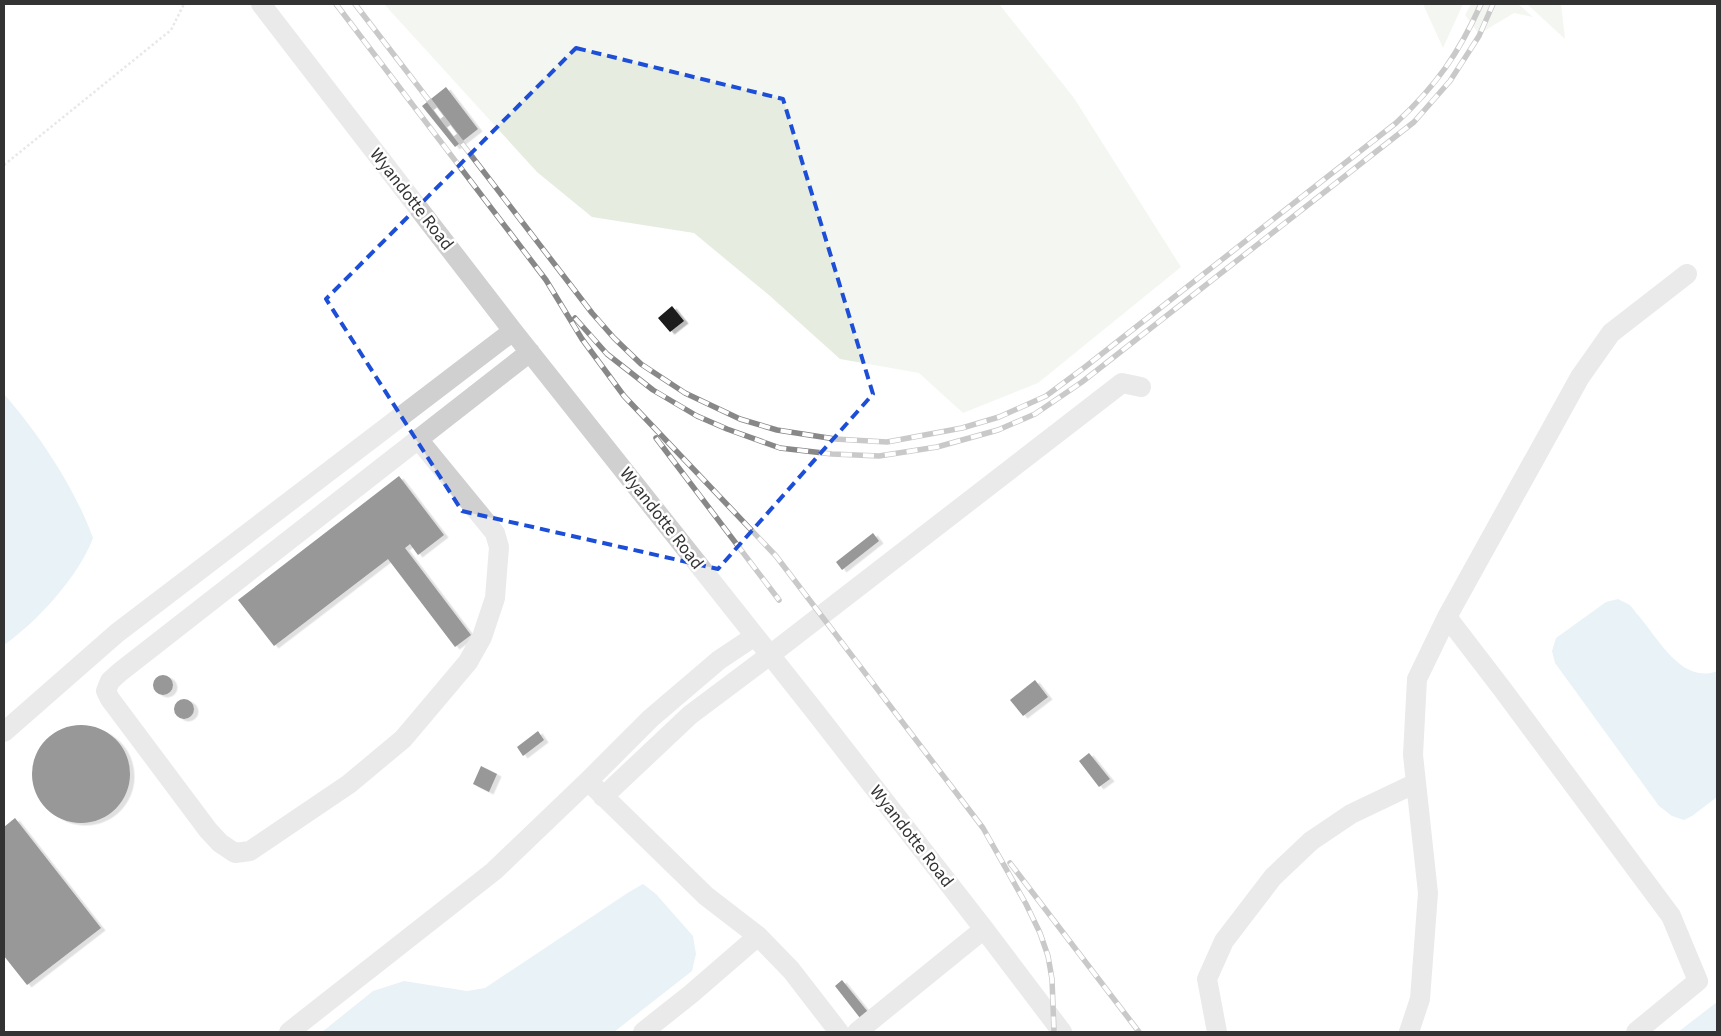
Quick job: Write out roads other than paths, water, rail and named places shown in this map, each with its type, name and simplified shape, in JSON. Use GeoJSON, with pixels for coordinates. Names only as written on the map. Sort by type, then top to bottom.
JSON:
{"type":"FeatureCollection","features":[{"type":"Feature","properties":{"kind":"street","name":"Wyandotte Road"},"geometry":{"type":"LineString","coordinates":[[262,4],[513,331],[770,655],[1062,1032]]}},
{"type":"Feature","properties":{"kind":"street"},"geometry":{"type":"LineString","coordinates":[[1408,1032],[1420,999],[1428,893],[1413,755],[1417,679],[1447,617],[1580,377],[1611,333],[1687,274]]}},
{"type":"Feature","properties":{"kind":"street"},"geometry":{"type":"LineString","coordinates":[[4,732],[117,633],[513,331]]}},
{"type":"Feature","properties":{"kind":"street"},"geometry":{"type":"LineString","coordinates":[[418,440],[495,532],[499,547],[495,598],[482,636],[468,662],[403,739],[341,790],[250,851],[235,853],[220,843],[208,830],[110,699],[106,691],[110,681],[530,352]]}},
{"type":"Feature","properties":{"kind":"street"},"geometry":{"type":"LineString","coordinates":[[604,797],[690,715],[1122,383],[1142,387]]}},
{"type":"Feature","properties":{"kind":"street"},"geometry":{"type":"LineString","coordinates":[[1447,617],[1504,690],[1670,916],[1698,981],[1636,1032]]}},
{"type":"Feature","properties":{"kind":"street"},"geometry":{"type":"LineString","coordinates":[[289,1032],[494,870],[651,718],[719,660],[755,636]]}},
{"type":"Feature","properties":{"kind":"street"},"geometry":{"type":"LineString","coordinates":[[588,781],[706,896],[758,936],[791,970],[839,1032]]}},
{"type":"Feature","properties":{"kind":"street"},"geometry":{"type":"LineString","coordinates":[[1217,1032],[1207,979],[1224,941],[1273,877],[1311,841],[1350,814],[1416,784]]}},
{"type":"Feature","properties":{"kind":"street"},"geometry":{"type":"LineString","coordinates":[[858,1032],[984,929]]}},
{"type":"Feature","properties":{"kind":"street"},"geometry":{"type":"LineString","coordinates":[[643,1032],[691,994],[758,936]]}},
{"type":"Feature","properties":{"kind":"water"},"geometry":{"type":"Polygon","coordinates":[[[4,394],[30,426],[55,462],[76,500],[93,538],[78,568],[56,597],[30,624],[4,645],[4,394]]]}},
{"type":"Feature","properties":{"kind":"water"},"geometry":{"type":"Polygon","coordinates":[[[1618,599],[1631,606],[1663,647],[1682,665],[1704,674],[1717,671],[1717,797],[1684,820],[1672,816],[1659,806],[1555,663],[1552,651],[1556,638],[1606,602],[1618,599]]]}},
{"type":"Feature","properties":{"kind":"water"},"geometry":{"type":"Polygon","coordinates":[[[643,884],[656,894],[693,936],[696,954],[692,971],[614,1032],[322,1032],[373,991],[404,981],[467,991],[485,988],[643,884]]]}},
{"type":"Feature","properties":{"kind":"water"},"geometry":{"type":"Polygon","coordinates":[[[1717,1002],[1717,1032],[1678,1032],[1717,1002]]]}},
{"type":"Feature","properties":{"kind":"railway"},"geometry":{"type":"LineString","coordinates":[[336,4],[546,280],[582,339],[624,396],[776,556],[983,828],[1026,904],[1040,933],[1048,956],[1052,979],[1054,1032]]}},
{"type":"Feature","properties":{"kind":"railway"},"geometry":{"type":"LineString","coordinates":[[355,4],[592,313],[641,364],[685,393],[740,419],[777,430],[835,439],[887,442],[962,428],[999,417],[1046,396],[1396,123],[1435,82],[1464,38],[1481,4]]}},
{"type":"Feature","properties":{"kind":"railway"},"geometry":{"type":"LineString","coordinates":[[575,318],[607,354],[653,390],[697,416],[780,448],[832,454],[879,456],[937,447],[998,430],[1035,414],[1082,382],[1414,122],[1450,81],[1479,36],[1493,4]]}},
{"type":"Feature","properties":{"kind":"railway"},"geometry":{"type":"LineString","coordinates":[[656,438],[779,600]]}},
{"type":"Feature","properties":{"kind":"railway"},"geometry":{"type":"LineString","coordinates":[[1010,863],[1139,1032]]}}]}
